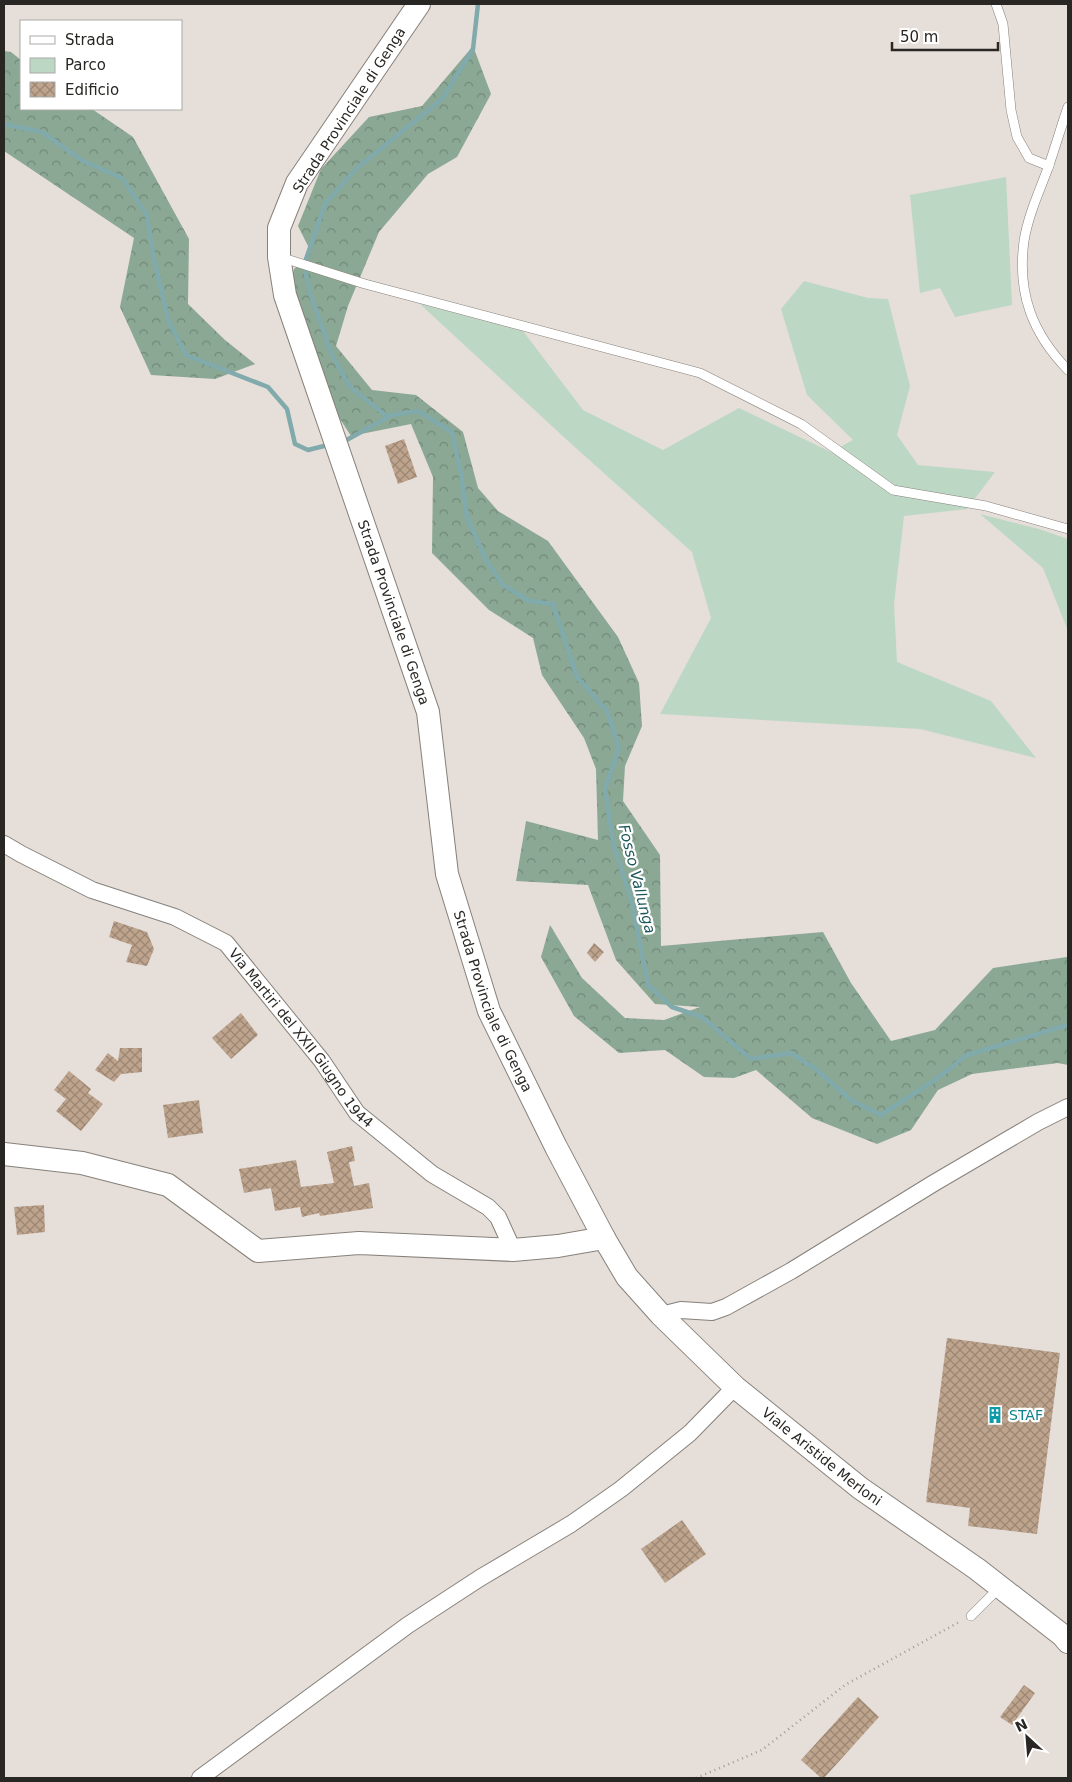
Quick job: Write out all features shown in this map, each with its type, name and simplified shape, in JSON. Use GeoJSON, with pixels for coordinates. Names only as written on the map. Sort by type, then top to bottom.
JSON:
{"type":"FeatureCollection","features":[{"type":"Feature","properties":{"kind":"main road","name":"Strada Provinciale di Genga"},"geometry":{"type":"LineString","coordinates":[[419,4],[297,183],[279,228],[279,257],[286,296],[428,712],[448,874],[489,1010],[556,1147],[604,1238]]}},
{"type":"Feature","properties":{"kind":"main road"},"geometry":{"type":"LineString","coordinates":[[4,1154],[82,1163],[168,1185],[258,1251],[359,1243],[513,1250],[558,1246],[604,1238]]}},
{"type":"Feature","properties":{"kind":"main road","name":"Viale Aristide Merloni"},"geometry":{"type":"LineString","coordinates":[[604,1238],[627,1277],[661,1315],[735,1386],[860,1488],[977,1569],[1062,1635],[1068,1642]]}},
{"type":"Feature","properties":{"kind":"street","name":"Via Martiri del XXII Giugno 1944"},"geometry":{"type":"LineString","coordinates":[[4,844],[92,890],[175,917],[226,943],[322,1061],[357,1114],[432,1174],[488,1208],[498,1218],[513,1250]]}},
{"type":"Feature","properties":{"kind":"street"},"geometry":{"type":"LineString","coordinates":[[661,1315],[681,1310],[712,1312],[726,1307],[791,1271],[1038,1122],[1068,1107]]}},
{"type":"Feature","properties":{"kind":"street"},"geometry":{"type":"LineString","coordinates":[[200,1778],[408,1625],[480,1578],[571,1524],[621,1489],[690,1434],[735,1386]]}},
{"type":"Feature","properties":{"kind":"lane"},"geometry":{"type":"LineString","coordinates":[[996,4],[1003,24],[1011,110],[1017,137],[1030,158],[1049,166]]}},
{"type":"Feature","properties":{"kind":"lane"},"geometry":{"type":"LineString","coordinates":[[1068,107],[1024,240],[1022,271],[1026,304],[1036,326],[1058,359],[1068,370]]}},
{"type":"Feature","properties":{"kind":"lane"},"geometry":{"type":"LineString","coordinates":[[279,257],[432,302],[700,373],[801,424],[893,490],[986,506],[1068,529]]}},
{"type":"Feature","properties":{"kind":"lane"},"geometry":{"type":"LineString","coordinates":[[971,1616],[1000,1587]]}},
{"type":"Feature","properties":{"kind":"path"},"geometry":{"type":"LineString","coordinates":[[696,1778],[762,1750],[845,1686],[971,1616]]}},
{"type":"Feature","properties":{"kind":"green space"},"geometry":{"type":"Polygon","coordinates":[[[473,46],[491,94],[457,157],[428,174],[379,232],[348,306],[336,346],[372,390],[416,395],[463,432],[478,488],[498,511],[548,541],[618,637],[639,683],[642,726],[625,766],[623,801],[660,855],[661,946],[823,932],[851,983],[891,1041],[935,1030],[993,968],[1067,957],[1068,1065],[1058,1063],[972,1074],[938,1090],[911,1130],[877,1144],[812,1118],[756,1070],[734,1078],[704,1077],[665,1050],[619,1053],[574,1016],[541,957],[550,925],[582,978],[625,1018],[664,1020],[700,1007],[655,1004],[616,960],[588,885],[516,881],[526,821],[598,840],[596,769],[584,738],[542,675],[533,638],[489,610],[432,553],[433,477],[411,424],[351,436],[324,394],[288,289],[294,269],[311,252],[298,226],[321,169],[369,117],[422,106],[473,46]]]}},
{"type":"Feature","properties":{"kind":"green space"},"geometry":{"type":"Polygon","coordinates":[[[4,51],[11,52],[20,59],[20,110],[93,110],[133,137],[189,239],[188,304],[225,340],[255,364],[215,379],[151,375],[120,307],[134,238],[4,151],[4,51]]]}},
{"type":"Feature","properties":{"kind":"green space"},"geometry":{"type":"Polygon","coordinates":[[[1006,177],[1012,305],[955,317],[940,288],[920,293],[910,195],[1006,177]]]}},
{"type":"Feature","properties":{"kind":"green space"},"geometry":{"type":"Polygon","coordinates":[[[804,281],[868,298],[888,299],[910,386],[897,435],[918,465],[995,472],[967,509],[904,516],[894,604],[897,662],[991,701],[1036,758],[920,729],[660,714],[711,618],[692,552],[420,304],[523,331],[583,410],[663,450],[739,408],[831,452],[853,440],[807,395],[781,309],[804,281]]]}},
{"type":"Feature","properties":{"kind":"green space"},"geometry":{"type":"Polygon","coordinates":[[[980,514],[1039,529],[1068,539],[1068,631],[1043,568],[980,514]]]}},
{"type":"Feature","properties":{"kind":"building"},"geometry":{"type":"Polygon","coordinates":[[[404,439],[417,477],[398,484],[385,446],[404,439]]]}},
{"type":"Feature","properties":{"kind":"building"},"geometry":{"type":"Polygon","coordinates":[[[114,921],[147,932],[154,949],[147,966],[126,962],[132,945],[109,937],[114,921]]]}},
{"type":"Feature","properties":{"kind":"building"},"geometry":{"type":"Polygon","coordinates":[[[594,943],[604,952],[595,962],[587,953],[594,943]]]}},
{"type":"Feature","properties":{"kind":"building"},"geometry":{"type":"Polygon","coordinates":[[[241,1013],[258,1035],[231,1059],[212,1038],[241,1013]]]}},
{"type":"Feature","properties":{"kind":"building"},"geometry":{"type":"Polygon","coordinates":[[[120,1048],[142,1048],[142,1072],[121,1074],[114,1082],[95,1070],[108,1053],[118,1061],[120,1048]]]}},
{"type":"Feature","properties":{"kind":"building"},"geometry":{"type":"Polygon","coordinates":[[[69,1071],[91,1089],[88,1093],[103,1104],[81,1131],[56,1111],[66,1099],[54,1090],[69,1071]]]}},
{"type":"Feature","properties":{"kind":"building"},"geometry":{"type":"Polygon","coordinates":[[[199,1100],[203,1133],[168,1138],[163,1105],[199,1100]]]}},
{"type":"Feature","properties":{"kind":"building"},"geometry":{"type":"Polygon","coordinates":[[[352,1146],[355,1161],[349,1162],[354,1186],[369,1183],[373,1208],[320,1216],[319,1213],[302,1217],[300,1207],[275,1211],[271,1188],[244,1193],[239,1169],[296,1160],[301,1187],[334,1183],[327,1152],[352,1146]]]}},
{"type":"Feature","properties":{"kind":"building"},"geometry":{"type":"Polygon","coordinates":[[[44,1205],[45,1232],[17,1235],[14,1207],[44,1205]]]}},
{"type":"Feature","properties":{"kind":"building","name":"STAF"},"geometry":{"type":"Polygon","coordinates":[[[947,1338],[1060,1353],[1037,1534],[968,1526],[970,1508],[926,1502],[947,1338]]]}},
{"type":"Feature","properties":{"kind":"building"},"geometry":{"type":"Polygon","coordinates":[[[682,1520],[706,1554],[665,1583],[641,1549],[682,1520]]]}},
{"type":"Feature","properties":{"kind":"building"},"geometry":{"type":"Polygon","coordinates":[[[1024,1685],[1035,1693],[1012,1725],[1000,1717],[1024,1685]]]}},
{"type":"Feature","properties":{"kind":"building"},"geometry":{"type":"Polygon","coordinates":[[[858,1697],[879,1717],[824,1778],[821,1778],[801,1760],[858,1697]]]}},
{"type":"Feature","properties":{"kind":"waterway"},"geometry":{"type":"LineString","coordinates":[[388,417],[350,387],[332,355],[311,296],[304,265],[325,204],[357,168],[442,99],[473,49],[478,4]]}},
{"type":"Feature","properties":{"kind":"waterway","name":"Fosso Vallunga"},"geometry":{"type":"LineString","coordinates":[[4,124],[42,132],[83,161],[122,178],[147,215],[153,254],[168,320],[186,355],[268,387],[287,409],[295,444],[308,450],[328,445]]}},
{"type":"Feature","properties":{"kind":"waterway","name":"Fosso Vallunga"},"geometry":{"type":"LineString","coordinates":[[343,442],[392,415],[418,411],[452,432],[461,474],[467,517],[486,560],[502,584],[529,601],[553,604],[577,677],[607,711],[619,748],[605,789],[613,842],[632,903],[648,985],[672,1007],[702,1017],[751,1059],[791,1053],[817,1070],[851,1100],[881,1115],[932,1082],[967,1055],[1068,1025]]}},
{"type":"Feature","properties":{"kind":"place","name":"STAF"},"geometry":{"type":"Point","coordinates":[995,1415]}}]}
